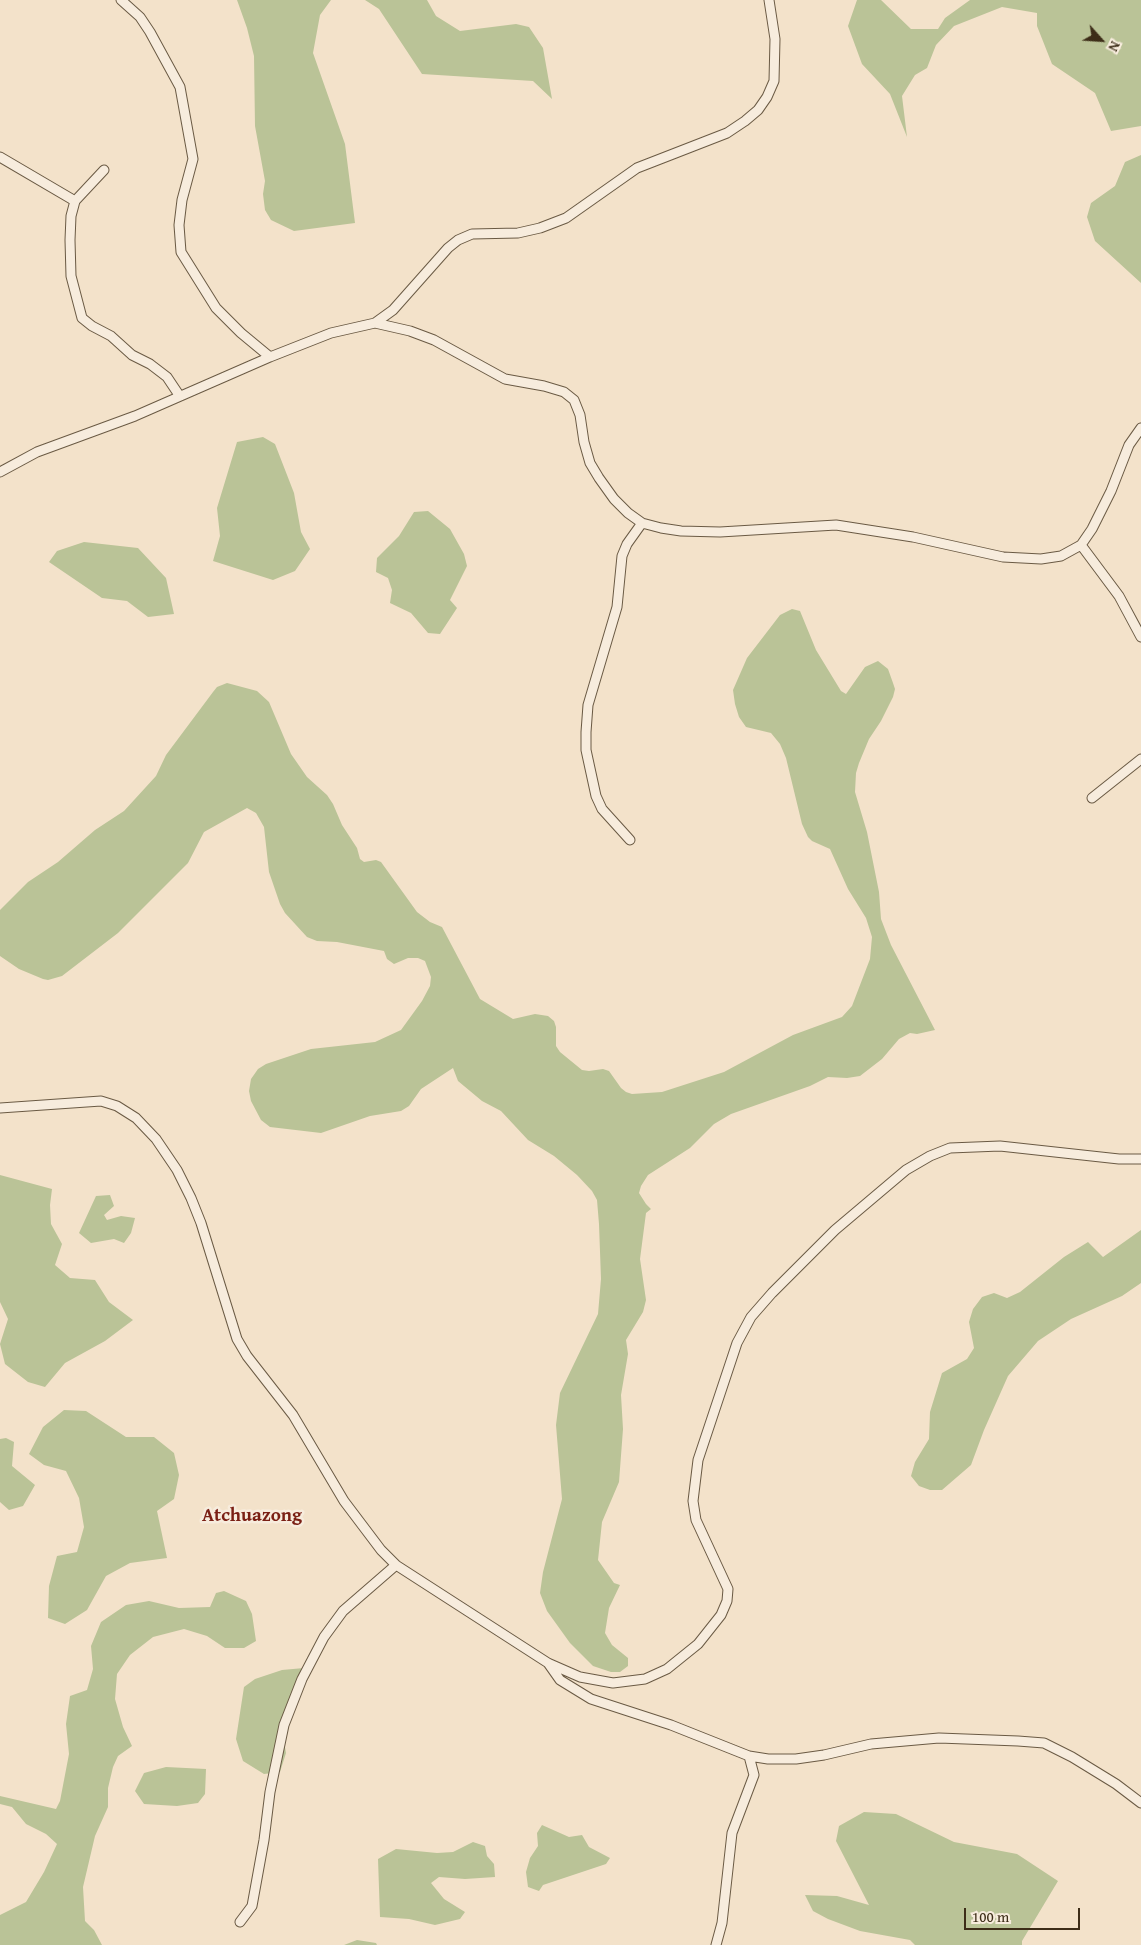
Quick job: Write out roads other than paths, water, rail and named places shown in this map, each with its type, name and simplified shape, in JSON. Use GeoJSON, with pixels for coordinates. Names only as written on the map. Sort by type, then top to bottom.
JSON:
{"type":"FeatureCollection","features":[{"type":"Feature","properties":{"kind":"street"},"geometry":{"type":"LineString","coordinates":[[121,0],[140,17],[180,87],[193,159],[182,200],[179,225],[181,252],[216,308],[241,333],[270,357]]}},
{"type":"Feature","properties":{"kind":"street"},"geometry":{"type":"LineString","coordinates":[[0,472],[37,452],[135,416],[179,395],[330,333],[375,323],[394,310],[448,248],[458,240],[472,234],[518,233],[540,228],[566,218],[638,168],[726,133],[758,110],[767,97],[774,81],[776,39],[769,0]]}},
{"type":"Feature","properties":{"kind":"street"},"geometry":{"type":"LineString","coordinates":[[0,157],[75,201]]}},
{"type":"Feature","properties":{"kind":"street"},"geometry":{"type":"LineString","coordinates":[[104,170],[75,201],[71,216],[71,276],[82,318],[92,326],[111,336],[132,355],[150,364],[167,378],[179,395]]}},
{"type":"Feature","properties":{"kind":"street"},"geometry":{"type":"LineString","coordinates":[[375,323],[434,340],[505,380],[544,386],[564,392],[574,400],[580,415],[584,442],[590,463],[599,478],[614,499],[628,513],[642,523],[661,528],[702,532],[836,525],[913,537],[996,555],[1041,559],[1061,556],[1081,545],[1092,529],[1129,446],[1141,428]]}},
{"type":"Feature","properties":{"kind":"street"},"geometry":{"type":"LineString","coordinates":[[630,840],[602,809],[596,796],[586,750],[586,732],[588,705],[617,607],[622,556],[627,544],[642,523]]}},
{"type":"Feature","properties":{"kind":"street"},"geometry":{"type":"LineString","coordinates":[[1081,545],[1119,596],[1141,636]]}},
{"type":"Feature","properties":{"kind":"street"},"geometry":{"type":"LineString","coordinates":[[1092,798],[1141,759]]}},
{"type":"Feature","properties":{"kind":"street"},"geometry":{"type":"LineString","coordinates":[[0,1108],[101,1101],[117,1106],[136,1118],[156,1139],[191,1198],[201,1223],[237,1339],[247,1356],[292,1415],[344,1501],[366,1532],[396,1565],[548,1663],[580,1677],[596,1681],[628,1682],[645,1680],[667,1668],[698,1644],[721,1614],[728,1601],[728,1589],[696,1520],[694,1495],[698,1460],[737,1343],[751,1317],[772,1293],[835,1230],[906,1170],[930,1156],[950,1148],[967,1146],[1019,1147],[1119,1159],[1141,1159]]}},
{"type":"Feature","properties":{"kind":"street"},"geometry":{"type":"LineString","coordinates":[[240,1922],[252,1906],[264,1840],[270,1792],[284,1724],[302,1679],[324,1636],[343,1611],[396,1565]]}},
{"type":"Feature","properties":{"kind":"street"},"geometry":{"type":"LineString","coordinates":[[548,1663],[560,1680],[591,1699],[671,1724],[750,1756],[768,1759],[796,1759],[824,1755],[871,1744],[939,1738],[1018,1740],[1044,1743],[1072,1757],[1116,1784],[1141,1804]]}},
{"type":"Feature","properties":{"kind":"street"},"geometry":{"type":"LineString","coordinates":[[716,1945],[722,1923],[732,1833],[754,1775],[750,1756]]}},
{"type":"Feature","properties":{"kind":"district","name":"Atchuazong"},"geometry":{"type":"Point","coordinates":[252,1516]}}]}
